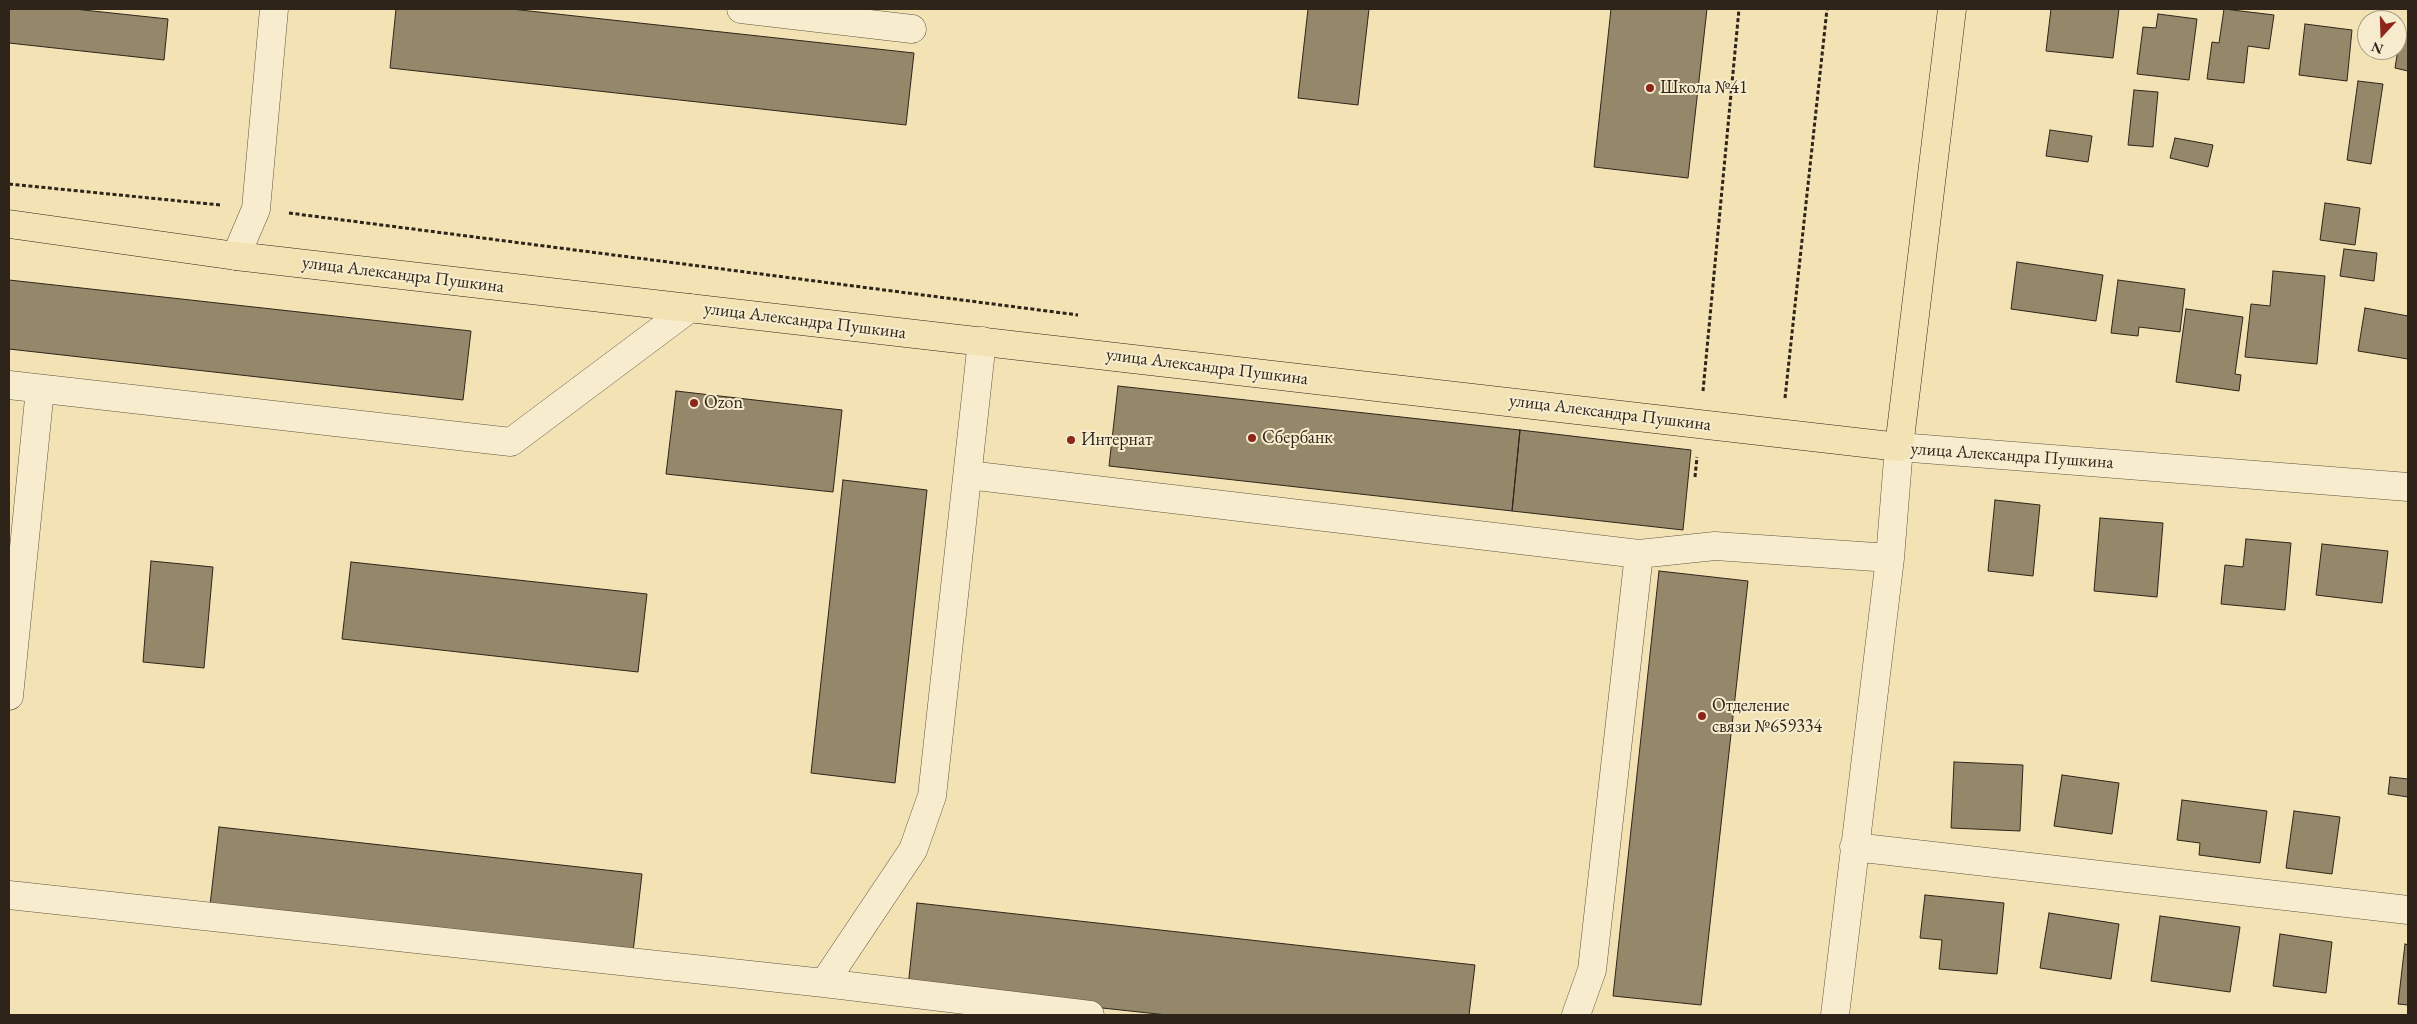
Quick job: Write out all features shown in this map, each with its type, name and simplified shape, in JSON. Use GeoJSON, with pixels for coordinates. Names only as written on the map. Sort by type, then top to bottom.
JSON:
{"type":"FeatureCollection","features":[{"type":"Feature","properties":{"kind":"main road"},"geometry":{"type":"LineString","coordinates":[[1899,447],[1952,9]]}},
{"type":"Feature","properties":{"kind":"main road","name":"улица Александра Пушкина"},"geometry":{"type":"LineString","coordinates":[[9,224],[236,256],[1899,447]]}},
{"type":"Feature","properties":{"kind":"street"},"geometry":{"type":"LineString","coordinates":[[236,256],[256,209],[274,9]]}},
{"type":"Feature","properties":{"kind":"street"},"geometry":{"type":"LineString","coordinates":[[741,9],[912,29]]}},
{"type":"Feature","properties":{"kind":"street"},"geometry":{"type":"LineString","coordinates":[[9,385],[511,442],[690,308]]}},
{"type":"Feature","properties":{"kind":"street"},"geometry":{"type":"LineString","coordinates":[[824,983],[913,850],[932,796],[982,341]]}},
{"type":"Feature","properties":{"kind":"street"},"geometry":{"type":"LineString","coordinates":[[9,696],[40,389]]}},
{"type":"Feature","properties":{"kind":"street"},"geometry":{"type":"LineString","coordinates":[[1835,1015],[1890,558],[1899,447]]}},
{"type":"Feature","properties":{"kind":"street","name":"улица Александра Пушкина"},"geometry":{"type":"LineString","coordinates":[[1899,447],[2408,486]]}},
{"type":"Feature","properties":{"kind":"street"},"geometry":{"type":"LineString","coordinates":[[968,475],[1639,554],[1715,546],[1890,558]]}},
{"type":"Feature","properties":{"kind":"street"},"geometry":{"type":"LineString","coordinates":[[1576,1015],[1592,970],[1639,554]]}},
{"type":"Feature","properties":{"kind":"street"},"geometry":{"type":"LineString","coordinates":[[1854,847],[2408,910]]}},
{"type":"Feature","properties":{"kind":"street"},"geometry":{"type":"LineString","coordinates":[[9,895],[824,983],[1090,1015]]}},
{"type":"Feature","properties":{"kind":"path"},"geometry":{"type":"LineString","coordinates":[[1696,477],[1739,9]]}},
{"type":"Feature","properties":{"kind":"path"},"geometry":{"type":"LineString","coordinates":[[1784,406],[1827,9]]}},
{"type":"Feature","properties":{"kind":"path"},"geometry":{"type":"LineString","coordinates":[[9,184],[256,209],[1088,317]]}},
{"type":"Feature","properties":{"kind":"building"},"geometry":{"type":"Polygon","coordinates":[[[9,9],[74,9],[168,19],[164,60],[9,43],[9,9]]]}},
{"type":"Feature","properties":{"kind":"building"},"geometry":{"type":"Polygon","coordinates":[[[396,9],[511,9],[914,53],[906,125],[390,68],[396,9]]]}},
{"type":"Feature","properties":{"kind":"building"},"geometry":{"type":"Polygon","coordinates":[[[1308,9],[1369,9],[1358,105],[1298,98],[1308,9]]]}},
{"type":"Feature","properties":{"kind":"building","name":"Школа №41"},"geometry":{"type":"Polygon","coordinates":[[[1611,9],[1707,9],[1688,178],[1594,167],[1611,9]]]}},
{"type":"Feature","properties":{"kind":"building"},"geometry":{"type":"Polygon","coordinates":[[[2051,9],[2119,9],[2113,58],[2046,51],[2051,9]]]}},
{"type":"Feature","properties":{"kind":"building"},"geometry":{"type":"Polygon","coordinates":[[[2224,9],[2274,15],[2269,49],[2248,46],[2244,83],[2207,79],[2212,42],[2219,43],[2224,9]]]}},
{"type":"Feature","properties":{"kind":"building"},"geometry":{"type":"Polygon","coordinates":[[[2158,14],[2197,19],[2189,80],[2137,74],[2143,27],[2156,28],[2158,14]]]}},
{"type":"Feature","properties":{"kind":"building"},"geometry":{"type":"Polygon","coordinates":[[[2305,24],[2352,30],[2347,81],[2299,75],[2305,24]]]}},
{"type":"Feature","properties":{"kind":"building"},"geometry":{"type":"Polygon","coordinates":[[[2408,37],[2408,71],[2395,68],[2396,60],[2407,60],[2408,37]]]}},
{"type":"Feature","properties":{"kind":"building"},"geometry":{"type":"Polygon","coordinates":[[[2358,81],[2383,84],[2371,164],[2347,160],[2358,81]]]}},
{"type":"Feature","properties":{"kind":"building"},"geometry":{"type":"Polygon","coordinates":[[[2134,90],[2158,92],[2153,147],[2128,145],[2134,90]]]}},
{"type":"Feature","properties":{"kind":"building"},"geometry":{"type":"Polygon","coordinates":[[[2050,130],[2092,136],[2088,162],[2046,156],[2050,130]]]}},
{"type":"Feature","properties":{"kind":"building"},"geometry":{"type":"Polygon","coordinates":[[[2175,138],[2213,145],[2208,167],[2170,158],[2175,138]]]}},
{"type":"Feature","properties":{"kind":"building"},"geometry":{"type":"Polygon","coordinates":[[[2325,203],[2360,208],[2355,245],[2320,240],[2325,203]]]}},
{"type":"Feature","properties":{"kind":"building"},"geometry":{"type":"Polygon","coordinates":[[[2344,249],[2377,253],[2374,281],[2340,276],[2344,249]]]}},
{"type":"Feature","properties":{"kind":"building"},"geometry":{"type":"Polygon","coordinates":[[[2017,262],[2103,275],[2096,321],[2011,309],[2017,262]]]}},
{"type":"Feature","properties":{"kind":"building"},"geometry":{"type":"Polygon","coordinates":[[[2273,271],[2325,276],[2317,364],[2245,357],[2251,304],[2270,306],[2273,271]]]}},
{"type":"Feature","properties":{"kind":"building"},"geometry":{"type":"Polygon","coordinates":[[[9,280],[471,331],[463,400],[9,349],[9,280]]]}},
{"type":"Feature","properties":{"kind":"building"},"geometry":{"type":"Polygon","coordinates":[[[2118,280],[2185,289],[2180,332],[2139,327],[2138,336],[2111,333],[2118,280]]]}},
{"type":"Feature","properties":{"kind":"building"},"geometry":{"type":"Polygon","coordinates":[[[2365,308],[2408,316],[2408,359],[2358,351],[2365,308]]]}},
{"type":"Feature","properties":{"kind":"building"},"geometry":{"type":"Polygon","coordinates":[[[2186,309],[2243,317],[2235,374],[2241,375],[2239,391],[2176,382],[2186,309]]]}},
{"type":"Feature","properties":{"kind":"building"},"geometry":{"type":"Polygon","coordinates":[[[1118,386],[1520,430],[1512,511],[1109,466],[1118,386]]]}},
{"type":"Feature","properties":{"kind":"building"},"geometry":{"type":"Polygon","coordinates":[[[676,391],[842,410],[833,492],[666,474],[676,391]]]}},
{"type":"Feature","properties":{"kind":"building"},"geometry":{"type":"Polygon","coordinates":[[[1520,430],[1691,450],[1683,530],[1512,511],[1520,430]]]}},
{"type":"Feature","properties":{"kind":"building"},"geometry":{"type":"Polygon","coordinates":[[[843,480],[927,490],[895,783],[811,773],[843,480]]]}},
{"type":"Feature","properties":{"kind":"building"},"geometry":{"type":"Polygon","coordinates":[[[1995,500],[2040,505],[2033,576],[1988,571],[1995,500]]]}},
{"type":"Feature","properties":{"kind":"building"},"geometry":{"type":"Polygon","coordinates":[[[2100,518],[2163,523],[2157,597],[2094,591],[2100,518]]]}},
{"type":"Feature","properties":{"kind":"building"},"geometry":{"type":"Polygon","coordinates":[[[2246,539],[2291,543],[2285,610],[2221,604],[2225,565],[2243,567],[2246,539]]]}},
{"type":"Feature","properties":{"kind":"building"},"geometry":{"type":"Polygon","coordinates":[[[2322,544],[2388,551],[2382,603],[2316,595],[2322,544]]]}},
{"type":"Feature","properties":{"kind":"building"},"geometry":{"type":"Polygon","coordinates":[[[151,561],[213,567],[204,668],[143,662],[151,561]]]}},
{"type":"Feature","properties":{"kind":"building"},"geometry":{"type":"Polygon","coordinates":[[[351,562],[647,594],[638,672],[342,639],[351,562]]]}},
{"type":"Feature","properties":{"kind":"building"},"geometry":{"type":"Polygon","coordinates":[[[1659,571],[1748,581],[1701,1005],[1613,996],[1659,571]]]}},
{"type":"Feature","properties":{"kind":"building"},"geometry":{"type":"Polygon","coordinates":[[[1954,762],[2023,765],[2020,831],[1951,828],[1954,762]]]}},
{"type":"Feature","properties":{"kind":"building"},"geometry":{"type":"Polygon","coordinates":[[[2062,775],[2119,783],[2112,834],[2054,826],[2062,775]]]}},
{"type":"Feature","properties":{"kind":"building"},"geometry":{"type":"Polygon","coordinates":[[[2390,777],[2408,779],[2408,797],[2388,794],[2390,777]]]}},
{"type":"Feature","properties":{"kind":"building"},"geometry":{"type":"Polygon","coordinates":[[[2182,800],[2267,811],[2260,863],[2199,855],[2200,843],[2177,840],[2182,800]]]}},
{"type":"Feature","properties":{"kind":"building"},"geometry":{"type":"Polygon","coordinates":[[[2294,811],[2340,817],[2332,874],[2286,868],[2294,811]]]}},
{"type":"Feature","properties":{"kind":"building"},"geometry":{"type":"Polygon","coordinates":[[[219,827],[642,874],[633,952],[210,905],[219,827]]]}},
{"type":"Feature","properties":{"kind":"building"},"geometry":{"type":"Polygon","coordinates":[[[1925,895],[2004,903],[1997,974],[1939,969],[1942,940],[1920,938],[1925,895]]]}},
{"type":"Feature","properties":{"kind":"building"},"geometry":{"type":"Polygon","coordinates":[[[917,903],[1475,965],[1469,1015],[1167,1015],[908,987],[917,903]]]}},
{"type":"Feature","properties":{"kind":"building"},"geometry":{"type":"Polygon","coordinates":[[[2049,913],[2119,924],[2111,979],[2040,968],[2049,913]]]}},
{"type":"Feature","properties":{"kind":"building"},"geometry":{"type":"Polygon","coordinates":[[[2160,916],[2240,927],[2230,992],[2151,981],[2160,916]]]}},
{"type":"Feature","properties":{"kind":"building"},"geometry":{"type":"Polygon","coordinates":[[[2280,934],[2332,942],[2326,993],[2273,986],[2280,934]]]}},
{"type":"Feature","properties":{"kind":"building"},"geometry":{"type":"Polygon","coordinates":[[[2405,944],[2408,945],[2408,1005],[2398,1004],[2405,944]]]}},
{"type":"Feature","properties":{"kind":"place","name":"Школа №41"},"geometry":{"type":"Point","coordinates":[1650,88]}},
{"type":"Feature","properties":{"kind":"place","name":"Ozon"},"geometry":{"type":"Point","coordinates":[694,403]}},
{"type":"Feature","properties":{"kind":"place","name":"Сбербанк"},"geometry":{"type":"Point","coordinates":[1252,438]}},
{"type":"Feature","properties":{"kind":"place","name":"Интернат"},"geometry":{"type":"Point","coordinates":[1071,440]}},
{"type":"Feature","properties":{"kind":"place","name":"Отделение связи №659334"},"geometry":{"type":"Point","coordinates":[1702,716]}}]}
